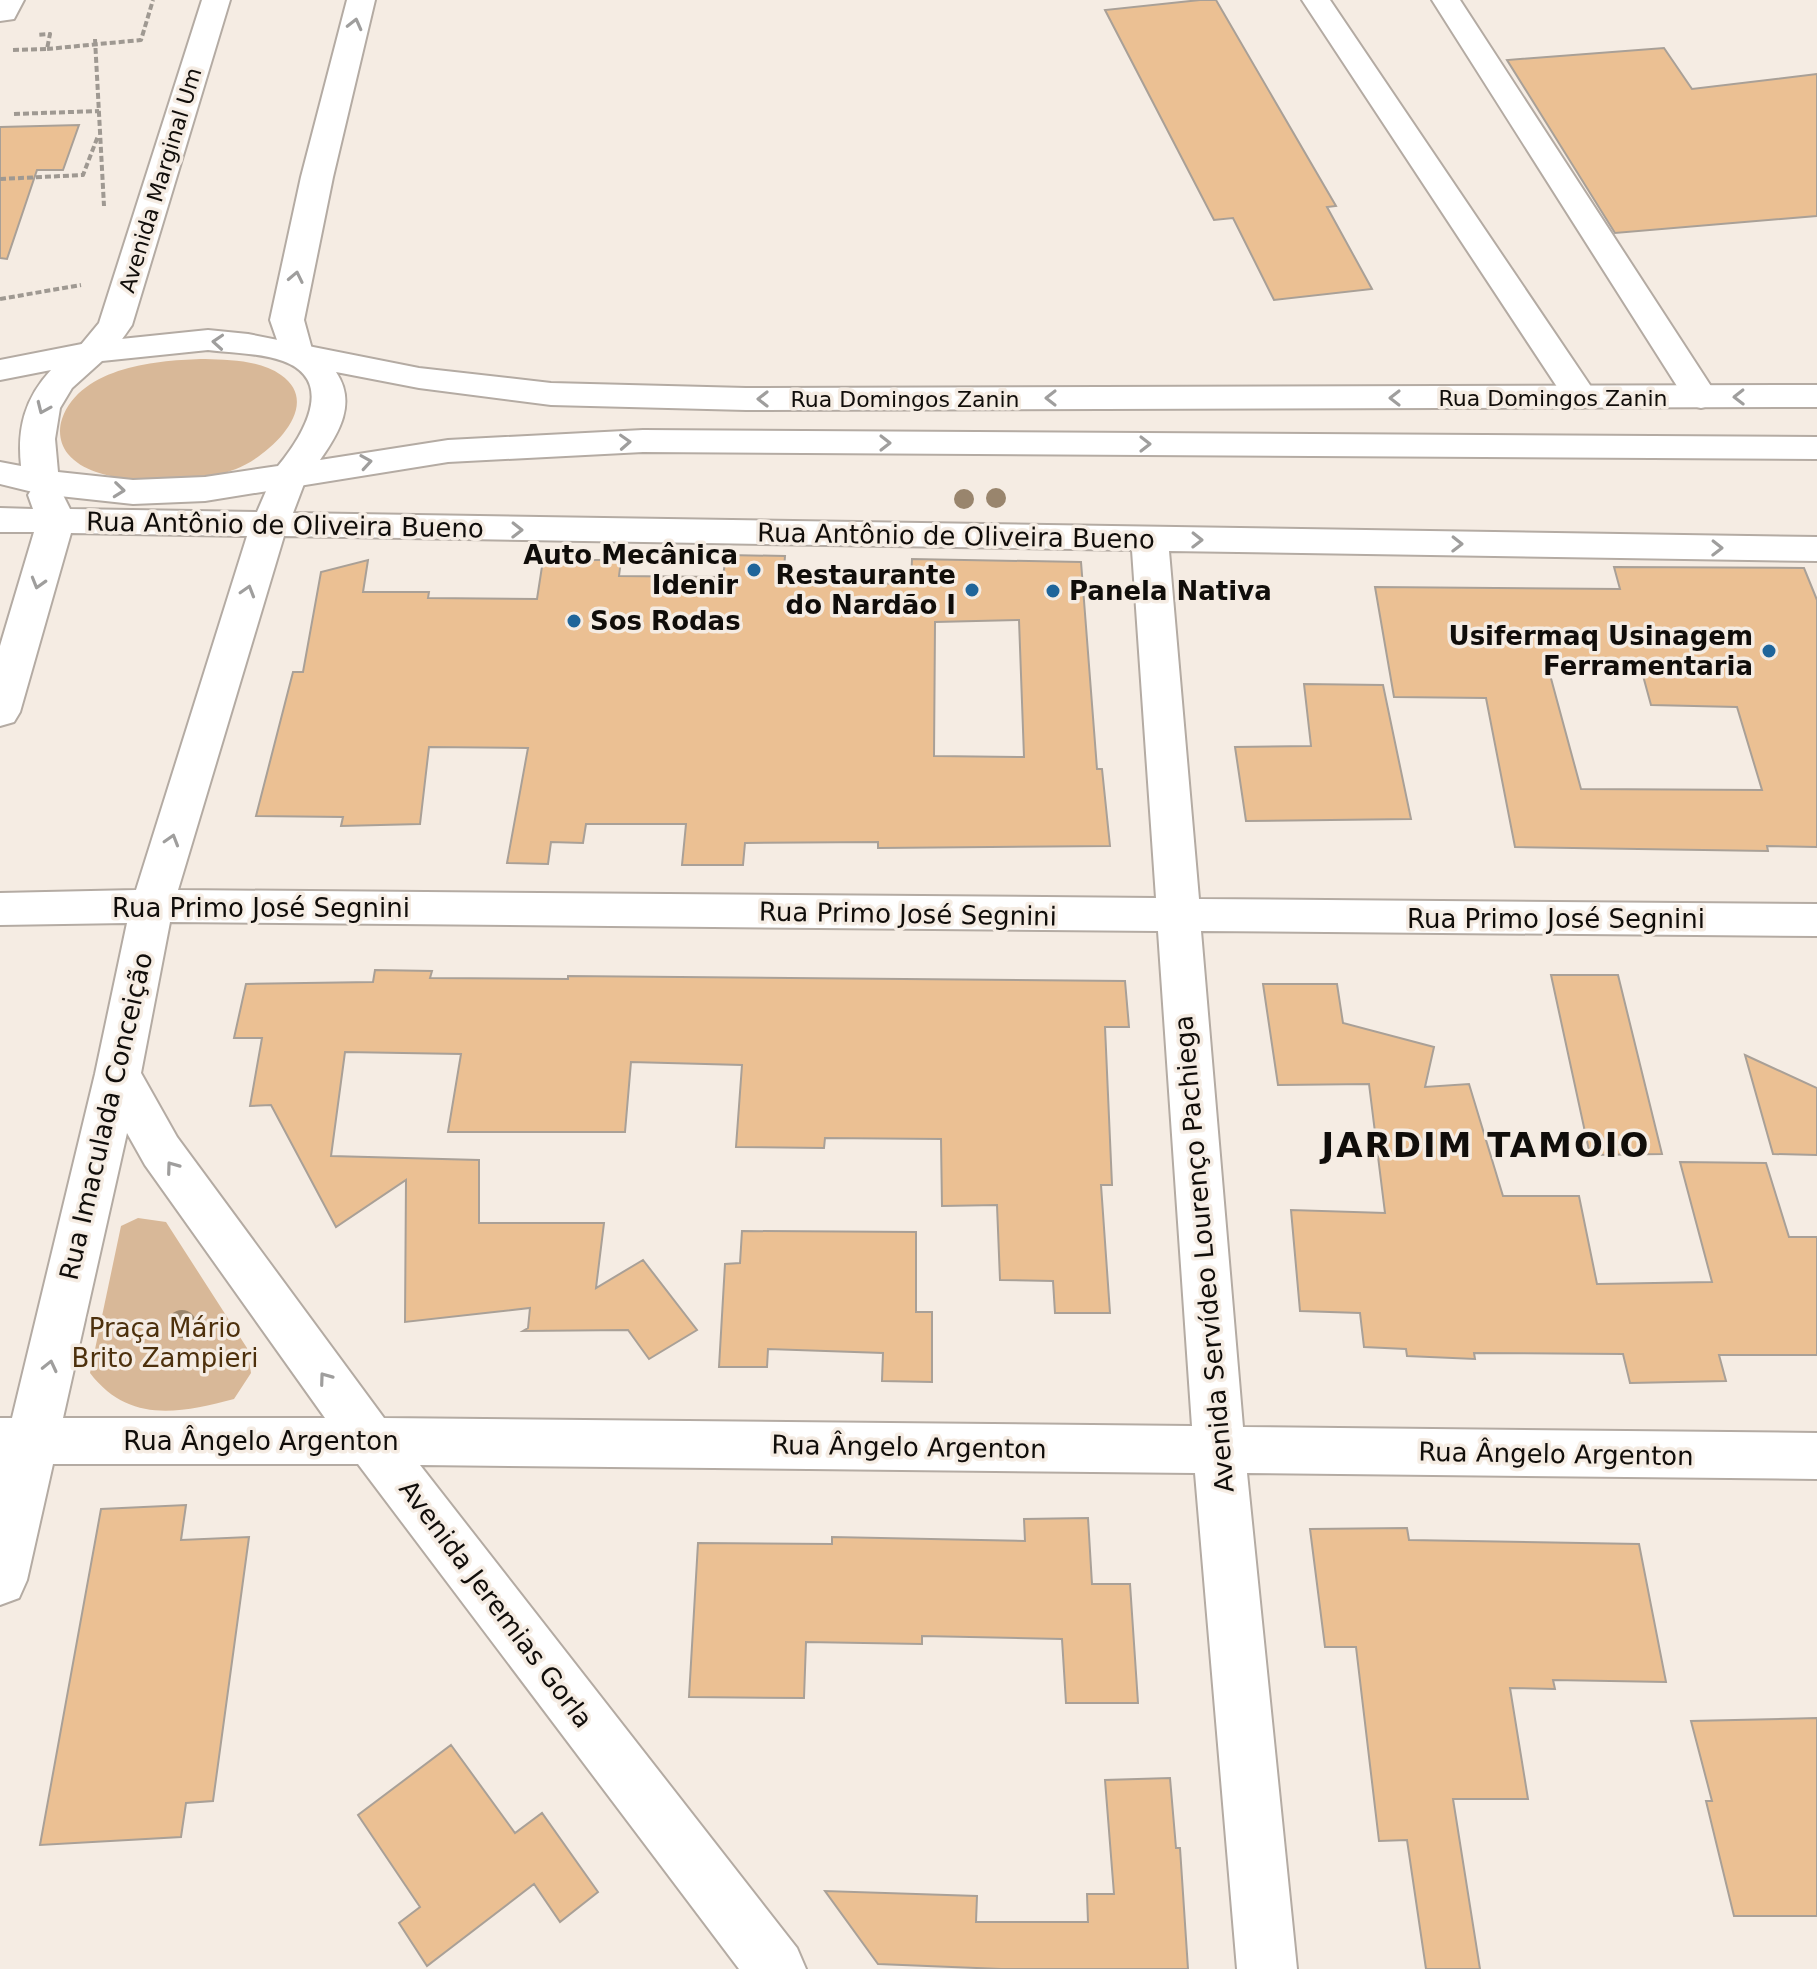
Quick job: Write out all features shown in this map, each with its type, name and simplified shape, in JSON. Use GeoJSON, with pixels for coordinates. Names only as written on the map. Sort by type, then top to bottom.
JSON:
{"type":"FeatureCollection","features":[{"type":"Feature","properties":{"kind":"street","name":"Avenida Marginal Um"},"geometry":{"type":"LineString","coordinates":[[56,520],[41,482],[36,425],[45,400],[64,374],[92,352],[115,325],[216,0]]}},
{"type":"Feature","properties":{"kind":"street"},"geometry":{"type":"LineString","coordinates":[[296,353],[287,320],[317,177],[361,0]]}},
{"type":"Feature","properties":{"kind":"street"},"geometry":{"type":"LineString","coordinates":[[1316,0],[1581,397]]}},
{"type":"Feature","properties":{"kind":"street"},"geometry":{"type":"LineString","coordinates":[[1446,0],[1701,397]]}},
{"type":"Feature","properties":{"kind":"street","name":"Rua Domingos Zanin"},"geometry":{"type":"LineString","coordinates":[[5,364],[208,340],[296,353],[419,378],[551,394],[746,399],[1817,396]]}},
{"type":"Feature","properties":{"kind":"street","name":"Rua Imaculada Conceição"},"geometry":{"type":"LineString","coordinates":[[0,1580],[16,1441],[118,1074],[152,906],[258,556],[289,476],[313,444],[327,415],[328,397],[323,378],[296,353]]}},
{"type":"Feature","properties":{"kind":"street","name":"Rua Domingos Zanin"},"geometry":{"type":"LineString","coordinates":[[0,473],[41,482],[133,492],[205,489],[368,461],[448,451],[643,441],[1817,448]]}},
{"type":"Feature","properties":{"kind":"street","name":"Rua Antônio de Oliveira Bueno"},"geometry":{"type":"LineString","coordinates":[[0,520],[1817,549]]}},
{"type":"Feature","properties":{"kind":"street"},"geometry":{"type":"LineString","coordinates":[[0,712],[56,520]]}},
{"type":"Feature","properties":{"kind":"street","name":"Avenida Servídeo Lourenço Pachiega"},"geometry":{"type":"LineString","coordinates":[[1150,539],[1219,1450],[1267,1969]]}},
{"type":"Feature","properties":{"kind":"street","name":"Rua Primo José Segnini"},"geometry":{"type":"LineString","coordinates":[[0,909],[152,906],[1817,920]]}},
{"type":"Feature","properties":{"kind":"street","name":"Avenida Jeremias Gorla"},"geometry":{"type":"LineString","coordinates":[[118,1074],[161,1151],[371,1441],[776,1969]]}},
{"type":"Feature","properties":{"kind":"street","name":"Rua Ângelo Argenton"},"geometry":{"type":"LineString","coordinates":[[16,1441],[371,1441],[1817,1456]]}},
{"type":"Feature","properties":{"kind":"path"},"geometry":{"type":"LineString","coordinates":[[47,49],[141,40],[153,0]]}},
{"type":"Feature","properties":{"kind":"path"},"geometry":{"type":"LineString","coordinates":[[96,42],[105,209]]}},
{"type":"Feature","properties":{"kind":"path"},"geometry":{"type":"LineString","coordinates":[[14,114],[99,111]]}},
{"type":"Feature","properties":{"kind":"path"},"geometry":{"type":"LineString","coordinates":[[0,179],[83,175],[100,131]]}},
{"type":"Feature","properties":{"kind":"path"},"geometry":{"type":"LineString","coordinates":[[0,299],[76,287],[91,280]]}},
{"type":"Feature","properties":{"kind":"green space"},"geometry":{"type":"Polygon","coordinates":[[[205,359],[264,366],[281,375],[293,387],[297,401],[287,429],[249,463],[224,473],[197,478],[141,480],[95,472],[80,465],[65,450],[60,437],[62,419],[72,401],[86,387],[103,377],[145,364],[205,359]]]}},
{"type":"Feature","properties":{"kind":"green space","name":"Praça Mário Brito Zampieri"},"geometry":{"type":"Polygon","coordinates":[[[138,1218],[166,1222],[247,1348],[251,1373],[234,1399],[175,1410],[138,1407],[121,1401],[90,1373],[121,1226],[138,1218]]]}},
{"type":"Feature","properties":{"kind":"building"},"geometry":{"type":"Polygon","coordinates":[[[1216,0],[1336,206],[1327,207],[1372,289],[1274,300],[1233,218],[1214,220],[1105,10],[1216,0]]]}},
{"type":"Feature","properties":{"kind":"building"},"geometry":{"type":"Polygon","coordinates":[[[1664,48],[1692,89],[1817,74],[1817,216],[1615,233],[1507,60],[1664,48]]]}},
{"type":"Feature","properties":{"kind":"building"},"geometry":{"type":"Polygon","coordinates":[[[79,125],[63,170],[37,170],[7,259],[0,258],[0,127],[79,125]]]}},
{"type":"Feature","properties":{"kind":"building"},"geometry":{"type":"Polygon","coordinates":[[[726,555],[785,556],[783,582],[911,584],[912,559],[1081,562],[1097,769],[1102,769],[1110,846],[878,848],[878,842],[745,843],[743,865],[682,865],[686,824],[586,824],[583,843],[551,842],[548,864],[507,863],[528,748],[429,747],[420,824],[341,826],[343,817],[256,816],[293,672],[303,672],[321,572],[368,560],[363,592],[429,592],[428,598],[537,599],[543,560],[621,560],[619,576],[723,577],[726,555]],[[1019,620],[935,622],[934,756],[1024,757],[1019,620]]]}},
{"type":"Feature","properties":{"kind":"building"},"geometry":{"type":"Polygon","coordinates":[[[1614,567],[1804,568],[1817,600],[1817,847],[1767,846],[1768,851],[1515,847],[1486,698],[1394,697],[1375,587],[1620,589],[1614,567]],[[1546,660],[1581,789],[1762,790],[1737,707],[1651,705],[1639,661],[1546,660]]]}},
{"type":"Feature","properties":{"kind":"building"},"geometry":{"type":"Polygon","coordinates":[[[1304,684],[1383,685],[1411,819],[1246,821],[1235,747],[1311,746],[1304,684]]]}},
{"type":"Feature","properties":{"kind":"building"},"geometry":{"type":"Polygon","coordinates":[[[375,970],[432,971],[430,978],[568,979],[568,976],[1125,981],[1129,1027],[1105,1027],[1112,1185],[1101,1185],[1110,1313],[1055,1313],[1053,1281],[1000,1280],[997,1205],[942,1206],[941,1139],[825,1138],[824,1148],[736,1147],[742,1065],[631,1062],[625,1132],[448,1132],[461,1054],[345,1052],[331,1156],[479,1160],[479,1223],[604,1223],[596,1288],[643,1260],[697,1330],[649,1359],[628,1330],[523,1331],[528,1328],[530,1308],[405,1322],[406,1180],[336,1227],[271,1105],[250,1106],[262,1038],[234,1038],[246,984],[373,982],[375,970]]]}},
{"type":"Feature","properties":{"kind":"building"},"geometry":{"type":"Polygon","coordinates":[[[1551,975],[1618,975],[1662,1154],[1590,1155],[1551,975]]]}},
{"type":"Feature","properties":{"kind":"building"},"geometry":{"type":"Polygon","coordinates":[[[1263,984],[1337,984],[1343,1023],[1434,1047],[1425,1087],[1469,1084],[1503,1196],[1579,1196],[1597,1284],[1712,1282],[1680,1162],[1766,1163],[1789,1237],[1817,1237],[1817,1355],[1719,1355],[1726,1381],[1630,1383],[1623,1354],[1474,1353],[1475,1359],[1407,1356],[1406,1349],[1364,1347],[1360,1313],[1300,1311],[1291,1210],[1385,1213],[1369,1084],[1278,1085],[1263,984]]]}},
{"type":"Feature","properties":{"kind":"building"},"geometry":{"type":"Polygon","coordinates":[[[1745,1055],[1817,1088],[1817,1155],[1773,1154],[1745,1055]]]}},
{"type":"Feature","properties":{"kind":"building"},"geometry":{"type":"Polygon","coordinates":[[[742,1231],[916,1232],[916,1312],[932,1312],[932,1382],[882,1381],[883,1353],[768,1349],[767,1367],[719,1367],[725,1264],[740,1263],[742,1231]]]}},
{"type":"Feature","properties":{"kind":"building"},"geometry":{"type":"Polygon","coordinates":[[[186,1505],[181,1540],[249,1537],[213,1801],[186,1803],[181,1837],[40,1845],[101,1509],[186,1505]]]}},
{"type":"Feature","properties":{"kind":"building"},"geometry":{"type":"Polygon","coordinates":[[[1088,1518],[1092,1584],[1130,1584],[1138,1703],[1066,1703],[1062,1639],[922,1636],[922,1644],[806,1642],[804,1698],[689,1697],[698,1543],[832,1544],[832,1537],[1025,1541],[1024,1519],[1088,1518]]]}},
{"type":"Feature","properties":{"kind":"building"},"geometry":{"type":"Polygon","coordinates":[[[1407,1528],[1409,1540],[1639,1544],[1666,1682],[1553,1680],[1555,1689],[1510,1688],[1528,1799],[1453,1799],[1480,1969],[1426,1969],[1407,1840],[1379,1841],[1356,1647],[1325,1647],[1310,1529],[1407,1528]]]}},
{"type":"Feature","properties":{"kind":"building"},"geometry":{"type":"Polygon","coordinates":[[[1817,1718],[1817,1916],[1734,1916],[1706,1801],[1712,1801],[1691,1721],[1817,1718]]]}},
{"type":"Feature","properties":{"kind":"building"},"geometry":{"type":"Polygon","coordinates":[[[451,1745],[515,1833],[542,1813],[598,1892],[560,1922],[534,1884],[427,1966],[399,1923],[420,1907],[358,1815],[451,1745]]]}},
{"type":"Feature","properties":{"kind":"building"},"geometry":{"type":"Polygon","coordinates":[[[1170,1778],[1176,1848],[1180,1848],[1188,1969],[1001,1969],[878,1964],[825,1891],[977,1896],[976,1922],[1088,1922],[1087,1894],[1114,1894],[1105,1780],[1170,1778]]]}},
{"type":"Feature","properties":{"kind":"place","name":"Auto Mecânica Idenir"},"geometry":{"type":"Point","coordinates":[754,570]}},
{"type":"Feature","properties":{"kind":"place","name":"Restaurante do Nardão I"},"geometry":{"type":"Point","coordinates":[972,590]}},
{"type":"Feature","properties":{"kind":"place","name":"Panela Nativa"},"geometry":{"type":"Point","coordinates":[1053,591]}},
{"type":"Feature","properties":{"kind":"place","name":"Sos Rodas"},"geometry":{"type":"Point","coordinates":[574,621]}},
{"type":"Feature","properties":{"kind":"place","name":"Usifermaq Usinagem Ferramentaria"},"geometry":{"type":"Point","coordinates":[1769,651]}},
{"type":"Feature","properties":{"kind":"district","name":"JARDIM TAMOIO"},"geometry":{"type":"Point","coordinates":[1486,1145]}}]}
